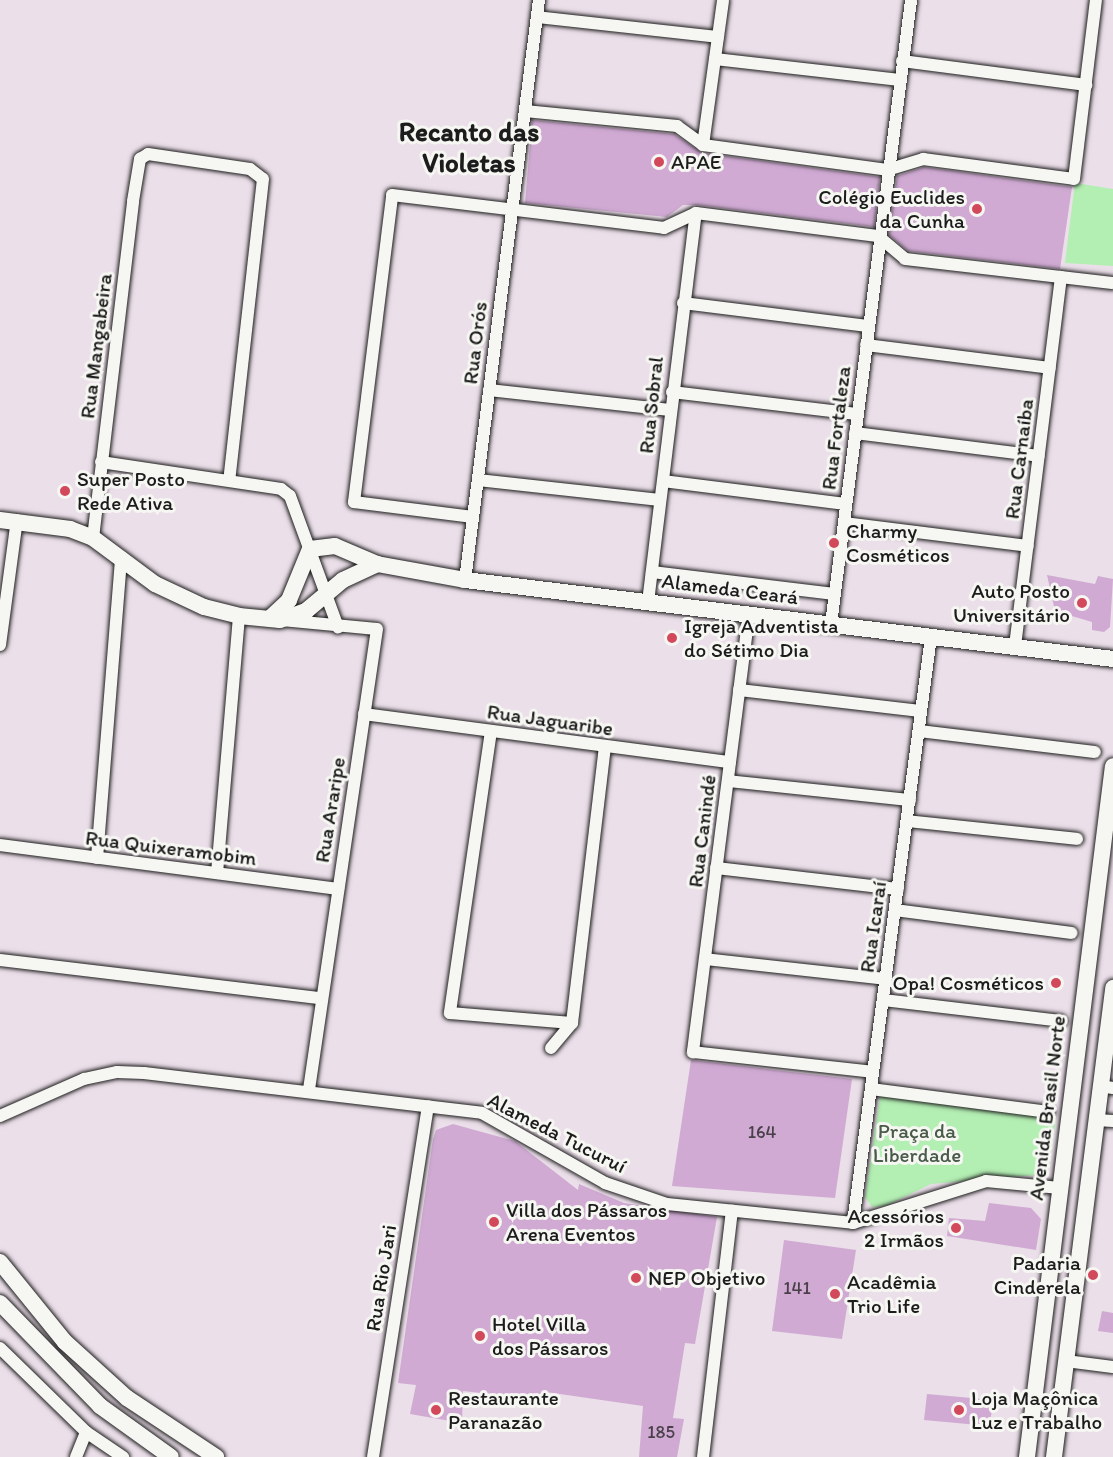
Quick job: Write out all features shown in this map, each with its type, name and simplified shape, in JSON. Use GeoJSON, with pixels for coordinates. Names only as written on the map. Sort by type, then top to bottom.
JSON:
{"type":"FeatureCollection","features":[{"type":"Feature","properties":{"kind":"main road"},"geometry":{"type":"LineString","coordinates":[[0,509],[17,520]]}},
{"type":"Feature","properties":{"kind":"main road"},"geometry":{"type":"LineString","coordinates":[[0,520],[17,520],[70,529],[93,538],[155,584],[204,607],[239,616],[275,619],[328,596],[343,580],[377,564]]}},
{"type":"Feature","properties":{"kind":"main road"},"geometry":{"type":"LineString","coordinates":[[275,619],[289,600],[310,549],[334,546],[343,580]]}},
{"type":"Feature","properties":{"kind":"main road","name":"Alameda Ceará"},"geometry":{"type":"LineString","coordinates":[[334,546],[377,564],[465,580],[1113,659]]}},
{"type":"Feature","properties":{"kind":"main road","name":"Avenida Brasil Norte"},"geometry":{"type":"LineString","coordinates":[[1027,1457],[1113,765]]}},
{"type":"Feature","properties":{"kind":"main road"},"geometry":{"type":"LineString","coordinates":[[1054,1457],[1065,1361],[1105,1120],[1113,988]]}},
{"type":"Feature","properties":{"kind":"main road"},"geometry":{"type":"LineString","coordinates":[[0,1262],[64,1342],[127,1398],[216,1457]]}},
{"type":"Feature","properties":{"kind":"main road"},"geometry":{"type":"LineString","coordinates":[[0,1303],[100,1406],[171,1457]]}},
{"type":"Feature","properties":{"kind":"street","name":"Rua Orós"},"geometry":{"type":"LineString","coordinates":[[465,580],[539,0]]}},
{"type":"Feature","properties":{"kind":"street"},"geometry":{"type":"LineString","coordinates":[[703,145],[723,0]]}},
{"type":"Feature","properties":{"kind":"street","name":"Rua Fortaleza"},"geometry":{"type":"LineString","coordinates":[[831,624],[878,236],[911,0]]}},
{"type":"Feature","properties":{"kind":"street"},"geometry":{"type":"LineString","coordinates":[[525,111],[677,126],[703,145],[887,170],[923,159],[1074,179],[1096,0]]}},
{"type":"Feature","properties":{"kind":"street"},"geometry":{"type":"LineString","coordinates":[[537,17],[718,38]]}},
{"type":"Feature","properties":{"kind":"street"},"geometry":{"type":"LineString","coordinates":[[715,59],[900,80]]}},
{"type":"Feature","properties":{"kind":"street"},"geometry":{"type":"LineString","coordinates":[[902,61],[1086,85]]}},
{"type":"Feature","properties":{"kind":"street","name":"Rua Mangabeira"},"geometry":{"type":"LineString","coordinates":[[93,538],[140,159],[148,154],[250,169],[263,179],[229,480]]}},
{"type":"Feature","properties":{"kind":"street"},"geometry":{"type":"LineString","coordinates":[[473,517],[354,502],[392,195],[664,228],[696,213],[878,236],[905,259],[1113,283]]}},
{"type":"Feature","properties":{"kind":"street","name":"Rua Sobral"},"geometry":{"type":"LineString","coordinates":[[648,602],[672,392],[696,213]]}},
{"type":"Feature","properties":{"kind":"street","name":"Rua Carnaíba"},"geometry":{"type":"LineString","coordinates":[[1015,646],[1061,277]]}},
{"type":"Feature","properties":{"kind":"street"},"geometry":{"type":"LineString","coordinates":[[683,303],[868,326]]}},
{"type":"Feature","properties":{"kind":"street"},"geometry":{"type":"LineString","coordinates":[[866,345],[1050,368]]}},
{"type":"Feature","properties":{"kind":"street"},"geometry":{"type":"LineString","coordinates":[[489,390],[670,410]]}},
{"type":"Feature","properties":{"kind":"street"},"geometry":{"type":"LineString","coordinates":[[672,392],[857,414]]}},
{"type":"Feature","properties":{"kind":"street"},"geometry":{"type":"LineString","coordinates":[[855,433],[1039,456]]}},
{"type":"Feature","properties":{"kind":"street"},"geometry":{"type":"LineString","coordinates":[[101,462],[281,489],[290,496],[338,627],[275,619]]}},
{"type":"Feature","properties":{"kind":"street"},"geometry":{"type":"LineString","coordinates":[[478,480],[660,500]]}},
{"type":"Feature","properties":{"kind":"street"},"geometry":{"type":"LineString","coordinates":[[663,481],[846,504]]}},
{"type":"Feature","properties":{"kind":"street"},"geometry":{"type":"LineString","coordinates":[[0,645],[17,520]]}},
{"type":"Feature","properties":{"kind":"street"},"geometry":{"type":"LineString","coordinates":[[844,524],[1028,546]]}},
{"type":"Feature","properties":{"kind":"street"},"geometry":{"type":"LineString","coordinates":[[96,858],[121,557]]}},
{"type":"Feature","properties":{"kind":"street"},"geometry":{"type":"LineString","coordinates":[[652,572],[835,594]]}},
{"type":"Feature","properties":{"kind":"street","name":"Rua Canindé"},"geometry":{"type":"LineString","coordinates":[[749,614],[693,1052],[873,1072]]}},
{"type":"Feature","properties":{"kind":"street"},"geometry":{"type":"LineString","coordinates":[[217,873],[239,616]]}},
{"type":"Feature","properties":{"kind":"street","name":"Rua Araripe"},"geometry":{"type":"LineString","coordinates":[[309,1092],[377,629],[338,627]]}},
{"type":"Feature","properties":{"kind":"street","name":"Rua Icaraí"},"geometry":{"type":"LineString","coordinates":[[853,1223],[931,637]]}},
{"type":"Feature","properties":{"kind":"street"},"geometry":{"type":"LineString","coordinates":[[739,690],[921,711]]}},
{"type":"Feature","properties":{"kind":"street","name":"Rua Jaguaribe"},"geometry":{"type":"LineString","coordinates":[[364,714],[730,762]]}},
{"type":"Feature","properties":{"kind":"street"},"geometry":{"type":"LineString","coordinates":[[491,731],[450,1013],[572,1023]]}},
{"type":"Feature","properties":{"kind":"street"},"geometry":{"type":"LineString","coordinates":[[919,731],[1095,752]]}},
{"type":"Feature","properties":{"kind":"street"},"geometry":{"type":"LineString","coordinates":[[551,1048],[572,1023],[605,747]]}},
{"type":"Feature","properties":{"kind":"street"},"geometry":{"type":"LineString","coordinates":[[728,781],[909,800]]}},
{"type":"Feature","properties":{"kind":"street"},"geometry":{"type":"LineString","coordinates":[[907,821],[1077,839]]}},
{"type":"Feature","properties":{"kind":"street","name":"Rua Quixeramobim"},"geometry":{"type":"LineString","coordinates":[[0,845],[338,889]]}},
{"type":"Feature","properties":{"kind":"street"},"geometry":{"type":"LineString","coordinates":[[717,868],[898,889]]}},
{"type":"Feature","properties":{"kind":"street"},"geometry":{"type":"LineString","coordinates":[[895,910],[1072,933]]}},
{"type":"Feature","properties":{"kind":"street"},"geometry":{"type":"LineString","coordinates":[[705,959],[886,979]]}},
{"type":"Feature","properties":{"kind":"street"},"geometry":{"type":"LineString","coordinates":[[0,960],[321,998]]}},
{"type":"Feature","properties":{"kind":"street"},"geometry":{"type":"LineString","coordinates":[[883,1000],[1060,1021]]}},
{"type":"Feature","properties":{"kind":"street","name":"Alameda Tucuruí"},"geometry":{"type":"LineString","coordinates":[[0,1116],[84,1079],[117,1072],[482,1113],[605,1183],[667,1204],[853,1223],[986,1180],[1060,1188]]}},
{"type":"Feature","properties":{"kind":"street"},"geometry":{"type":"LineString","coordinates":[[871,1089],[1049,1112]]}},
{"type":"Feature","properties":{"kind":"street","name":"Rua Rio Jari"},"geometry":{"type":"LineString","coordinates":[[373,1457],[428,1106]]}},
{"type":"Feature","properties":{"kind":"street"},"geometry":{"type":"LineString","coordinates":[[703,1457],[732,1211]]}},
{"type":"Feature","properties":{"kind":"street"},"geometry":{"type":"LineString","coordinates":[[0,1348],[86,1432],[123,1457]]}},
{"type":"Feature","properties":{"kind":"street"},"geometry":{"type":"LineString","coordinates":[[1065,1361],[1113,1366]]}},
{"type":"Feature","properties":{"kind":"street"},"geometry":{"type":"LineString","coordinates":[[76,1457],[86,1432]]}},
{"type":"Feature","properties":{"kind":"green space"},"geometry":{"type":"Polygon","coordinates":[[[1075,183],[1113,189],[1113,266],[1065,263],[1075,183]]]}},
{"type":"Feature","properties":{"kind":"green space","name":"Praça da Liberdade"},"geometry":{"type":"Polygon","coordinates":[[[880,1096],[1056,1118],[1048,1174],[931,1184],[886,1206],[872,1207],[865,1197],[880,1096]]]}},
{"type":"Feature","properties":{"kind":"building","name":"APAE"},"geometry":{"type":"Polygon","coordinates":[[[532,120],[674,134],[702,153],[880,177],[874,227],[697,205],[683,205],[667,217],[525,203],[532,120]]]}},
{"type":"Feature","properties":{"kind":"building","name":"Colégio Euclides da Cunha"},"geometry":{"type":"Polygon","coordinates":[[[924,167],[1072,187],[1060,269],[908,251],[889,235],[897,176],[924,167]]]}},
{"type":"Feature","properties":{"kind":"building","name":"Auto Posto Universitário"},"geometry":{"type":"Polygon","coordinates":[[[1047,575],[1095,584],[1098,576],[1113,579],[1110,627],[1104,632],[1092,630],[1092,622],[1055,611],[1047,575]]]}},
{"type":"Feature","properties":{"kind":"building"},"geometry":{"type":"Polygon","coordinates":[[[691,1060],[852,1079],[835,1198],[672,1186],[691,1060]]]}},
{"type":"Feature","properties":{"kind":"building"},"geometry":{"type":"Polygon","coordinates":[[[453,1124],[515,1141],[578,1190],[579,1184],[624,1203],[717,1217],[695,1344],[685,1343],[673,1418],[684,1419],[677,1457],[639,1457],[643,1406],[546,1392],[545,1400],[463,1391],[462,1423],[410,1414],[416,1385],[398,1383],[433,1139],[436,1130],[453,1124]]]}},
{"type":"Feature","properties":{"kind":"building"},"geometry":{"type":"Polygon","coordinates":[[[989,1203],[1031,1208],[1041,1219],[1036,1250],[947,1236],[949,1218],[985,1221],[989,1203]]]}},
{"type":"Feature","properties":{"kind":"building"},"geometry":{"type":"Polygon","coordinates":[[[784,1240],[856,1250],[842,1339],[772,1331],[784,1240]]]}},
{"type":"Feature","properties":{"kind":"building"},"geometry":{"type":"Polygon","coordinates":[[[1102,1311],[1113,1313],[1113,1333],[1098,1331],[1102,1311]]]}},
{"type":"Feature","properties":{"kind":"building","name":"Loja Maçônica Luz e Trabalho"},"geometry":{"type":"Polygon","coordinates":[[[927,1394],[994,1400],[989,1426],[924,1420],[927,1394]]]}},
{"type":"Feature","properties":{"kind":"place","name":"APAE"},"geometry":{"type":"Point","coordinates":[659,162]}},
{"type":"Feature","properties":{"kind":"place","name":"Colégio Euclides da Cunha"},"geometry":{"type":"Point","coordinates":[977,209]}},
{"type":"Feature","properties":{"kind":"place","name":"Super Posto Rede Ativa"},"geometry":{"type":"Point","coordinates":[65,491]}},
{"type":"Feature","properties":{"kind":"place","name":"Charmy Cosméticos"},"geometry":{"type":"Point","coordinates":[834,543]}},
{"type":"Feature","properties":{"kind":"place","name":"Auto Posto Universitário"},"geometry":{"type":"Point","coordinates":[1082,603]}},
{"type":"Feature","properties":{"kind":"place","name":"Igreja Adventista do Sétimo Dia"},"geometry":{"type":"Point","coordinates":[672,638]}},
{"type":"Feature","properties":{"kind":"place","name":"Opa! Cosméticos"},"geometry":{"type":"Point","coordinates":[1056,983]}},
{"type":"Feature","properties":{"kind":"place","name":"Villa dos Pássaros Arena Eventos"},"geometry":{"type":"Point","coordinates":[494,1222]}},
{"type":"Feature","properties":{"kind":"place","name":"Acessórios 2 Irmãos"},"geometry":{"type":"Point","coordinates":[956,1228]}},
{"type":"Feature","properties":{"kind":"place","name":"Padaria Cinderela"},"geometry":{"type":"Point","coordinates":[1093,1275]}},
{"type":"Feature","properties":{"kind":"place","name":"NEP Objetivo"},"geometry":{"type":"Point","coordinates":[636,1278]}},
{"type":"Feature","properties":{"kind":"place","name":"Acadêmia Trio Life"},"geometry":{"type":"Point","coordinates":[835,1294]}},
{"type":"Feature","properties":{"kind":"place","name":"Hotel Villa dos Pássaros"},"geometry":{"type":"Point","coordinates":[480,1336]}},
{"type":"Feature","properties":{"kind":"place","name":"Restaurante Paranazão"},"geometry":{"type":"Point","coordinates":[436,1410]}},
{"type":"Feature","properties":{"kind":"place","name":"Loja Maçônica Luz e Trabalho"},"geometry":{"type":"Point","coordinates":[959,1410]}},
{"type":"Feature","properties":{"kind":"district","name":"Recanto das Violetas"},"geometry":{"type":"Point","coordinates":[469,146]}}]}
